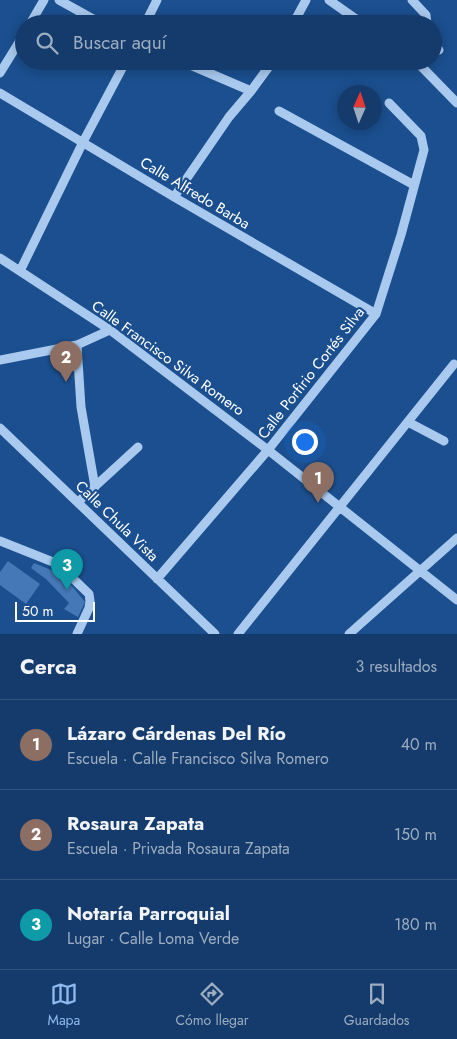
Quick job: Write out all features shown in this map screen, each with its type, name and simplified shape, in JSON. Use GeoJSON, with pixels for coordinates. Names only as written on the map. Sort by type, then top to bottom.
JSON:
{"type":"FeatureCollection","features":[{"type":"Feature","properties":{"kind":"street"},"geometry":{"type":"LineString","coordinates":[[35,15],[44,0]]}},
{"type":"Feature","properties":{"kind":"street"},"geometry":{"type":"LineString","coordinates":[[59,0],[86,15]]}},
{"type":"Feature","properties":{"kind":"street"},"geometry":{"type":"LineString","coordinates":[[150,15],[157,0]]}},
{"type":"Feature","properties":{"kind":"street"},"geometry":{"type":"LineString","coordinates":[[298,15],[306,0]]}},
{"type":"Feature","properties":{"kind":"street"},"geometry":{"type":"LineString","coordinates":[[329,0],[350,15]]}},
{"type":"Feature","properties":{"kind":"street"},"geometry":{"type":"LineString","coordinates":[[412,0],[426,15]]}},
{"type":"Feature","properties":{"kind":"street"},"geometry":{"type":"LineString","coordinates":[[0,73],[15,49]]}},
{"type":"Feature","properties":{"kind":"street"},"geometry":{"type":"LineString","coordinates":[[20,271],[83,142],[121,70]]}},
{"type":"Feature","properties":{"kind":"street"},"geometry":{"type":"LineString","coordinates":[[202,70],[252,91]]}},
{"type":"Feature","properties":{"kind":"street"},"geometry":{"type":"LineString","coordinates":[[174,198],[229,117],[252,91],[267,70]]}},
{"type":"Feature","properties":{"kind":"street"},"geometry":{"type":"LineString","coordinates":[[425,70],[457,103]]}},
{"type":"Feature","properties":{"kind":"street","name":"Calle Alfredo Barba"},"geometry":{"type":"LineString","coordinates":[[0,93],[174,198],[376,314]]}},
{"type":"Feature","properties":{"kind":"street","name":"Calle Porfirio Cortés Silva"},"geometry":{"type":"LineString","coordinates":[[158,579],[268,450],[376,314],[401,235],[424,150],[421,136],[388,103]]}},
{"type":"Feature","properties":{"kind":"street"},"geometry":{"type":"LineString","coordinates":[[279,111],[414,185]]}},
{"type":"Feature","properties":{"kind":"street","name":"Calle Francisco Silva Romero"},"geometry":{"type":"LineString","coordinates":[[0,258],[110,330],[268,450],[457,600]]}},
{"type":"Feature","properties":{"kind":"street"},"geometry":{"type":"LineString","coordinates":[[0,360],[77,346],[110,330]]}},
{"type":"Feature","properties":{"kind":"street"},"geometry":{"type":"LineString","coordinates":[[77,346],[81,407],[95,487]]}},
{"type":"Feature","properties":{"kind":"street"},"geometry":{"type":"LineString","coordinates":[[238,634],[454,364]]}},
{"type":"Feature","properties":{"kind":"street"},"geometry":{"type":"LineString","coordinates":[[408,422],[444,441]]}},
{"type":"Feature","properties":{"kind":"street","name":"Calle Chula Vista"},"geometry":{"type":"LineString","coordinates":[[0,428],[215,634]]}},
{"type":"Feature","properties":{"kind":"street"},"geometry":{"type":"LineString","coordinates":[[78,502],[138,447]]}},
{"type":"Feature","properties":{"kind":"street"},"geometry":{"type":"LineString","coordinates":[[349,634],[457,538]]}},
{"type":"Feature","properties":{"kind":"street"},"geometry":{"type":"LineString","coordinates":[[0,542],[58,564],[89,594],[88,608],[77,634]]}},
{"type":"Feature","properties":{"kind":"building"},"geometry":{"type":"Polygon","coordinates":[[[8,561],[40,584],[26,604],[0,585],[0,572],[8,561]]]}},
{"type":"Feature","properties":{"kind":"building"},"geometry":{"type":"Polygon","coordinates":[[[34,563],[63,575],[85,602],[78,617],[64,609],[69,603],[46,579],[31,568],[34,563]]]}},
{"type":"Feature","properties":{"kind":"place","name":"Rosaura Zapata"},"geometry":{"type":"Point","coordinates":[66,382]}},
{"type":"Feature","properties":{"kind":"place","name":"Lázaro Cárdenas Del Río"},"geometry":{"type":"Point","coordinates":[318,503]}},
{"type":"Feature","properties":{"kind":"place","name":"Notaría Parroquial"},"geometry":{"type":"Point","coordinates":[67,590]}}]}
